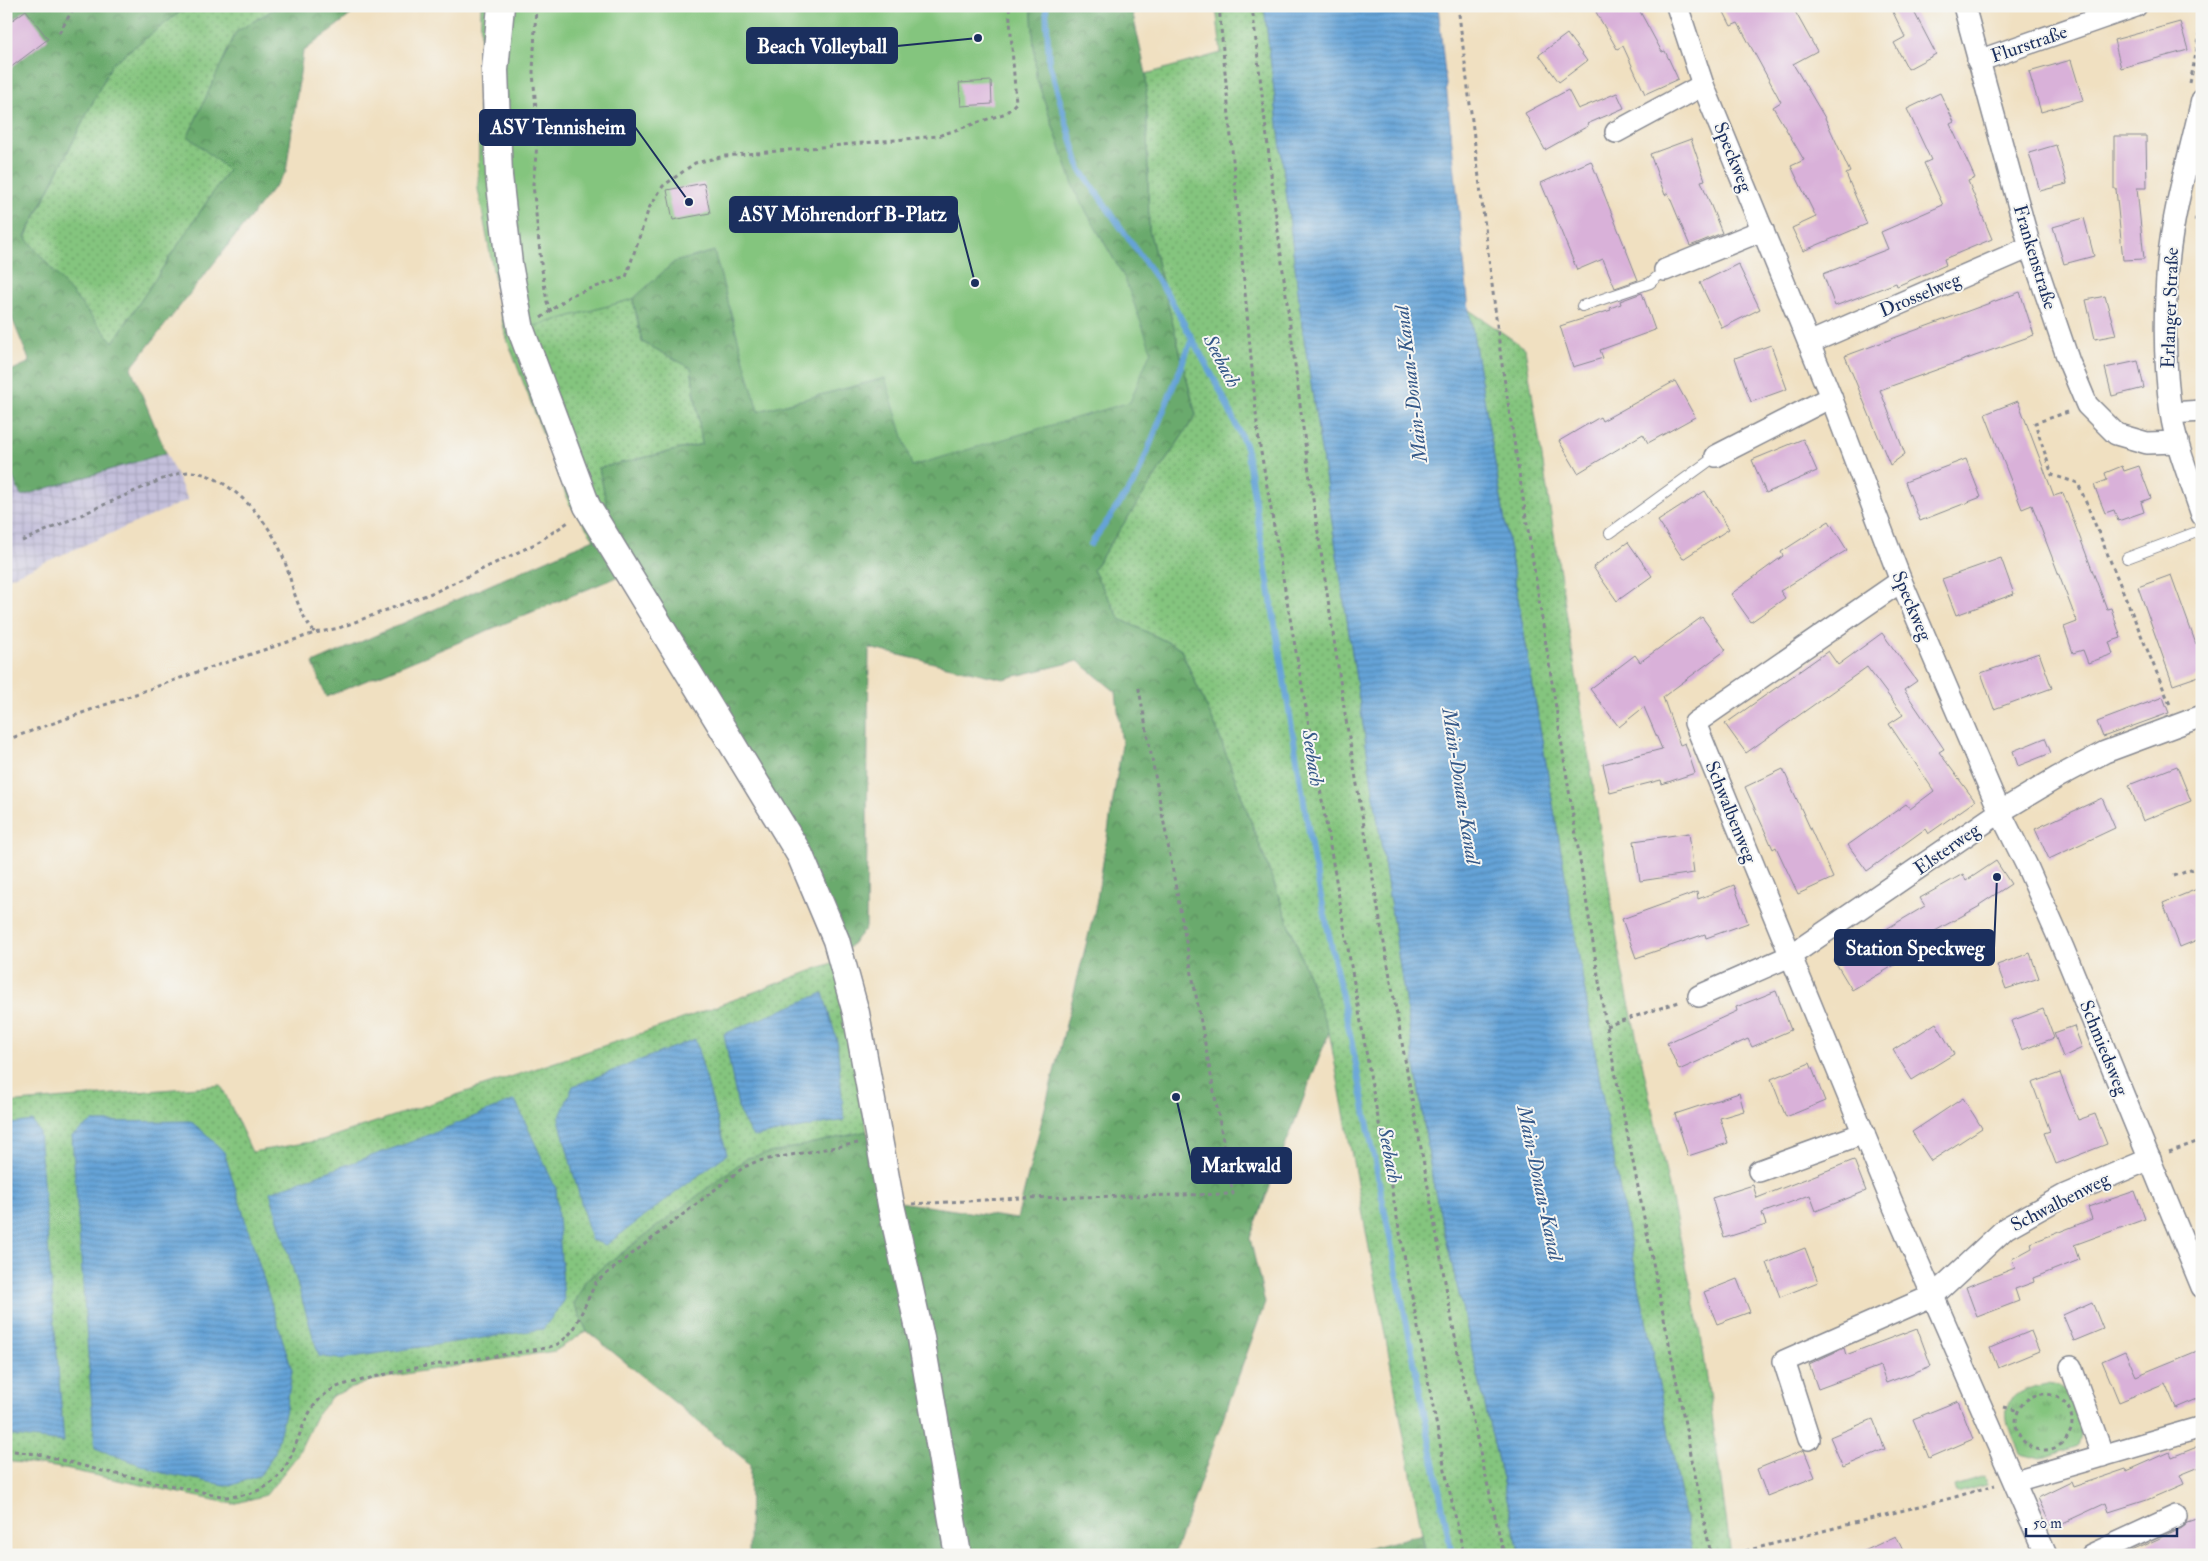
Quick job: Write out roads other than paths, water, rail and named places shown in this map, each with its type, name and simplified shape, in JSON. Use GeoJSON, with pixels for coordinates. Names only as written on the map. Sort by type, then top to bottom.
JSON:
{"type":"FeatureCollection","features":[{"type":"Feature","properties":{"kind":"street"},"geometry":{"type":"LineString","coordinates":[[501,6],[496,79],[499,176],[509,264],[521,330],[588,506],[800,855],[836,940],[856,1013],[891,1205],[921,1338],[958,1555]]}},
{"type":"Feature","properties":{"kind":"street","name":"Speckweg"},"geometry":{"type":"LineString","coordinates":[[1677,6],[1704,85],[1831,397],[1901,581],[2000,812]]}},
{"type":"Feature","properties":{"kind":"street","name":"Frankenstraße"},"geometry":{"type":"LineString","coordinates":[[1964,6],[2030,247],[2087,405],[2116,434],[2148,443],[2178,442]]}},
{"type":"Feature","properties":{"kind":"street","name":"Flurstraße"},"geometry":{"type":"LineString","coordinates":[[1978,61],[2136,6]]}},
{"type":"Feature","properties":{"kind":"street"},"geometry":{"type":"LineString","coordinates":[[1616,132],[1704,85]]}},
{"type":"Feature","properties":{"kind":"street","name":"Erlanger Straße"},"geometry":{"type":"LineString","coordinates":[[2202,100],[2176,216],[2168,264],[2166,347],[2171,413],[2178,442],[2202,515]]}},
{"type":"Feature","properties":{"kind":"street"},"geometry":{"type":"LineString","coordinates":[[1665,270],[1763,230]]}},
{"type":"Feature","properties":{"kind":"street","name":"Drosselweg"},"geometry":{"type":"LineString","coordinates":[[1809,343],[2030,247]]}},
{"type":"Feature","properties":{"kind":"street"},"geometry":{"type":"LineString","coordinates":[[1716,456],[1831,397]]}},
{"type":"Feature","properties":{"kind":"street"},"geometry":{"type":"LineString","coordinates":[[2171,413],[2202,410]]}},
{"type":"Feature","properties":{"kind":"street","name":"Schwalbenweg"},"geometry":{"type":"LineString","coordinates":[[1901,581],[1694,723],[1864,1133],[2046,1555]]}},
{"type":"Feature","properties":{"kind":"street","name":"Elsterweg"},"geometry":{"type":"LineString","coordinates":[[1699,996],[1790,956],[2000,812],[2058,777],[2105,752],[2202,716]]}},
{"type":"Feature","properties":{"kind":"street","name":"Schmiedsweg"},"geometry":{"type":"LineString","coordinates":[[2000,812],[2026,864],[2063,948],[2202,1287]]}},
{"type":"Feature","properties":{"kind":"street"},"geometry":{"type":"LineString","coordinates":[[1759,1171],[1864,1133]]}},
{"type":"Feature","properties":{"kind":"street","name":"Schwalbenweg"},"geometry":{"type":"LineString","coordinates":[[1809,1439],[1784,1361],[1934,1295],[2006,1228],[2065,1195],[2150,1160]]}},
{"type":"Feature","properties":{"kind":"street"},"geometry":{"type":"LineString","coordinates":[[2071,1368],[2103,1456]]}},
{"type":"Feature","properties":{"kind":"street"},"geometry":{"type":"LineString","coordinates":[[2015,1480],[2202,1427]]}},
{"type":"Feature","properties":{"kind":"street"},"geometry":{"type":"LineString","coordinates":[[2091,1555],[2176,1516]]}},
{"type":"Feature","properties":{"kind":"lane"},"geometry":{"type":"LineString","coordinates":[[1582,306],[1650,283],[1665,270]]}},
{"type":"Feature","properties":{"kind":"lane"},"geometry":{"type":"LineString","coordinates":[[1610,533],[1716,456]]}},
{"type":"Feature","properties":{"kind":"lane"},"geometry":{"type":"LineString","coordinates":[[2127,558],[2202,530]]}},
{"type":"Feature","properties":{"kind":"water","name":"Main-Donau-Kanal"},"geometry":{"type":"Polygon","coordinates":[[[1264,6],[1438,6],[1469,310],[1611,1146],[1693,1555],[1520,1555],[1433,1183],[1302,325],[1264,6]]]}},
{"type":"Feature","properties":{"kind":"water"},"geometry":{"type":"Polygon","coordinates":[[[823,993],[837,1041],[844,1120],[753,1137],[739,1112],[724,1034],[823,993]]]}},
{"type":"Feature","properties":{"kind":"water"},"geometry":{"type":"Polygon","coordinates":[[[695,1039],[727,1154],[606,1245],[591,1240],[559,1119],[573,1086],[695,1039]]]}},
{"type":"Feature","properties":{"kind":"water"},"geometry":{"type":"Polygon","coordinates":[[[515,1100],[556,1189],[564,1301],[543,1329],[339,1359],[319,1356],[270,1192],[411,1142],[515,1100]]]}},
{"type":"Feature","properties":{"kind":"water"},"geometry":{"type":"Polygon","coordinates":[[[32,1121],[39,1132],[64,1442],[6,1435],[6,1125],[32,1121]]]}},
{"type":"Feature","properties":{"kind":"water"},"geometry":{"type":"Polygon","coordinates":[[[190,1121],[224,1152],[292,1370],[287,1405],[275,1452],[260,1475],[230,1486],[163,1473],[95,1448],[72,1136],[92,1122],[190,1121]]]}},
{"type":"Feature","properties":{"kind":"waterway","name":"Seebach"},"geometry":{"type":"LineString","coordinates":[[1046,6],[1049,63],[1080,169],[1170,298],[1221,392],[1246,447],[1314,863],[1352,1044],[1452,1555]]}},
{"type":"Feature","properties":{"kind":"waterway"},"geometry":{"type":"LineString","coordinates":[[1091,544],[1136,480],[1192,339]]}},
{"type":"Feature","properties":{"kind":"place","name":"Beach Volleyball"},"geometry":{"type":"Point","coordinates":[978,38]}},
{"type":"Feature","properties":{"kind":"place","name":"ASV Tennisheim"},"geometry":{"type":"Point","coordinates":[689,202]}},
{"type":"Feature","properties":{"kind":"place","name":"ASV Möhrendorf B-Platz"},"geometry":{"type":"Point","coordinates":[975,283]}},
{"type":"Feature","properties":{"kind":"place","name":"Station Speckweg"},"geometry":{"type":"Point","coordinates":[1997,877]}},
{"type":"Feature","properties":{"kind":"place","name":"Markwald"},"geometry":{"type":"Point","coordinates":[1176,1097]}}]}
